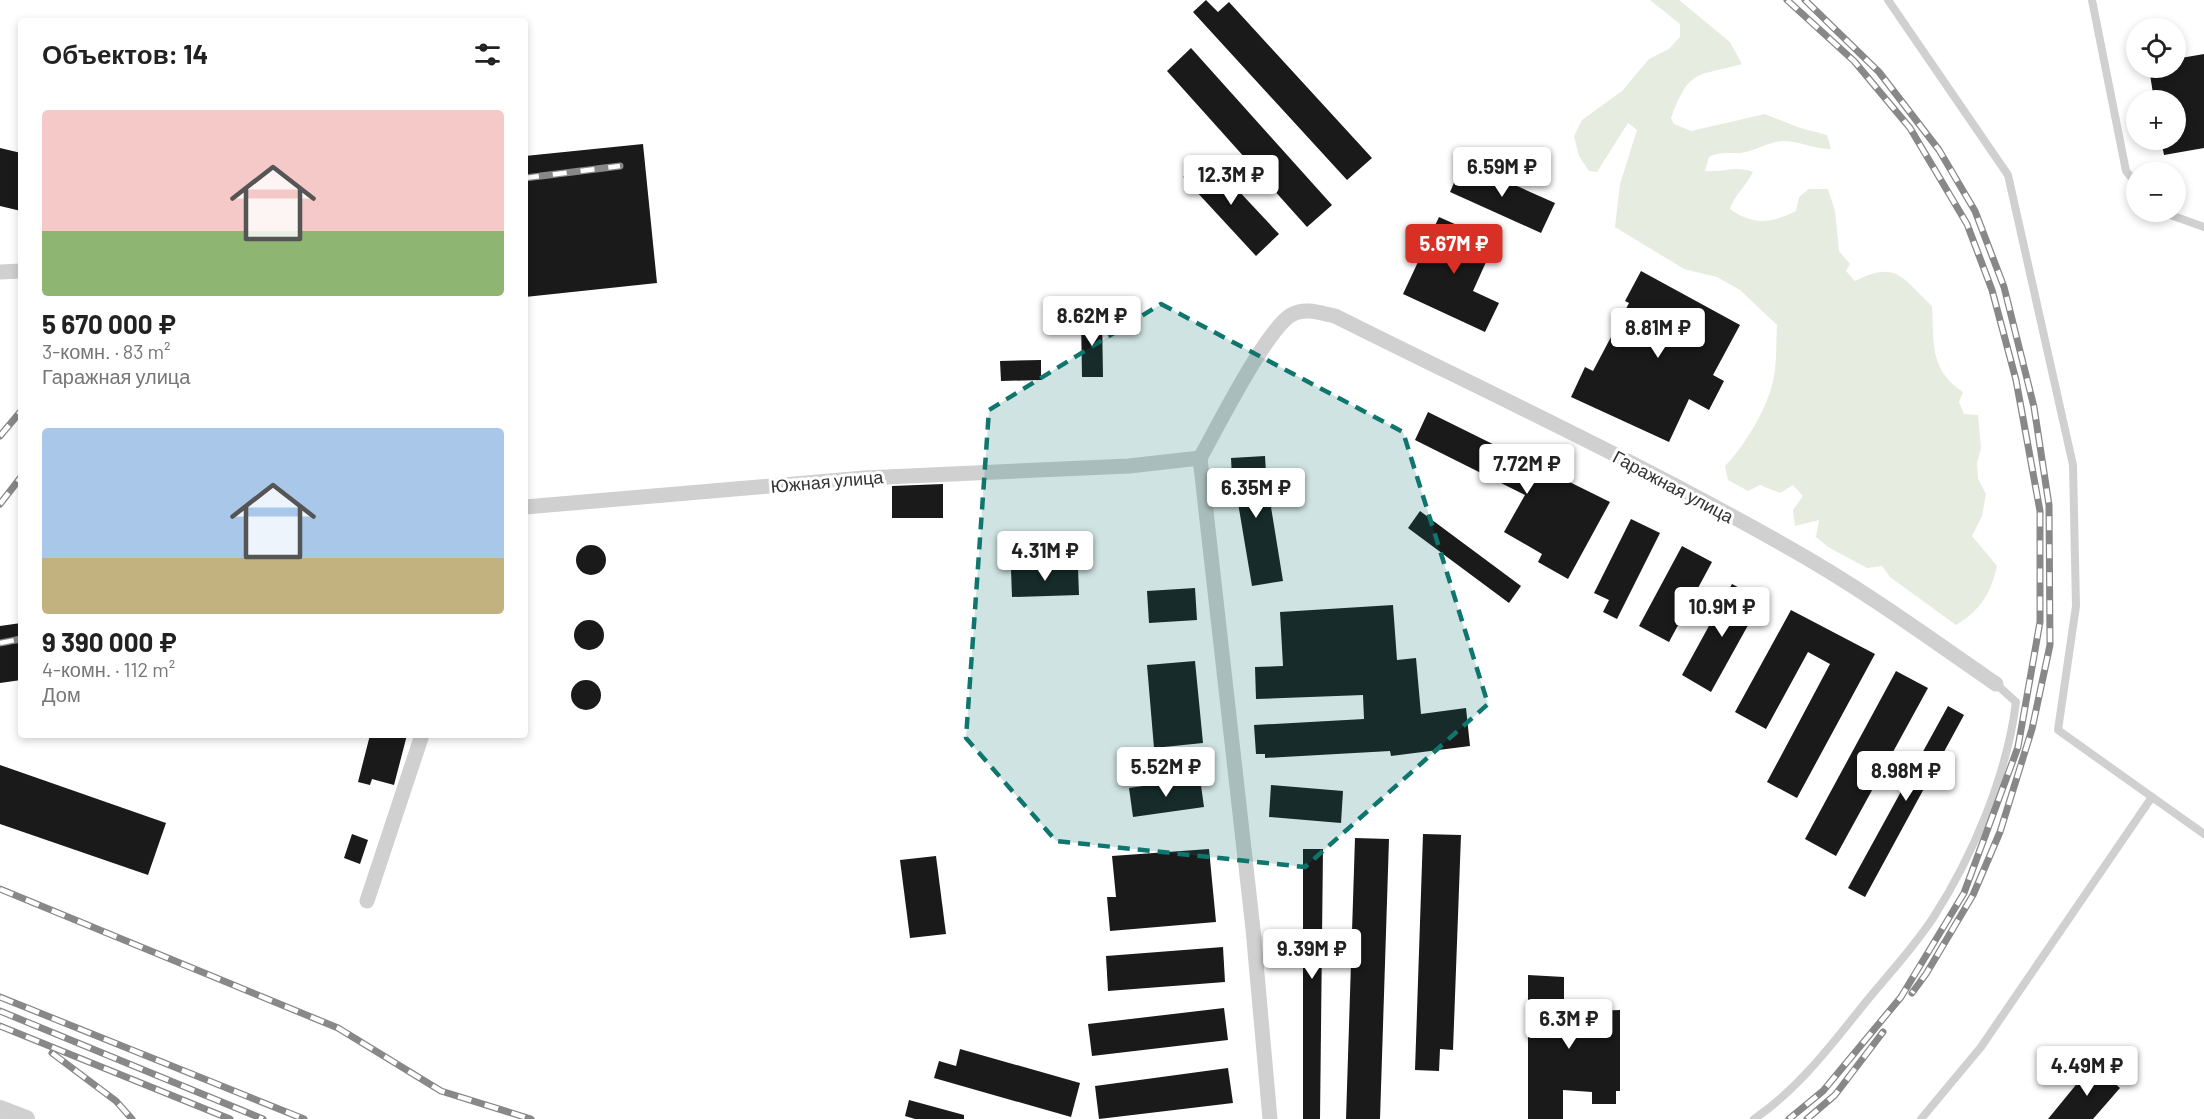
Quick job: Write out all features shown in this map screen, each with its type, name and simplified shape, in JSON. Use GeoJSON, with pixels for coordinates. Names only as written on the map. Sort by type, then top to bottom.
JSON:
{"type":"FeatureCollection","features":[{"type":"Feature","properties":{"kind":"street"},"geometry":{"type":"LineString","coordinates":[[0,272],[18,271]]}},
{"type":"Feature","properties":{"kind":"street","name":"Гаражная улица"},"geometry":{"type":"LineString","coordinates":[[1200,458],[1270,335],[1290,315],[1308,310],[1335,316],[1563,429],[1784,545],[1893,612],[1996,684]]}},
{"type":"Feature","properties":{"kind":"street"},"geometry":{"type":"LineString","coordinates":[[1200,458],[1253,929],[1270,1119]]}},
{"type":"Feature","properties":{"kind":"street","name":"Южная улица"},"geometry":{"type":"LineString","coordinates":[[528,508],[864,478],[1129,466],[1200,458]]}},
{"type":"Feature","properties":{"kind":"street"},"geometry":{"type":"LineString","coordinates":[[367,901],[421,738]]}},
{"type":"Feature","properties":{"kind":"street"},"geometry":{"type":"LineString","coordinates":[[0,1109],[26,1119]]}},
{"type":"Feature","properties":{"kind":"lane"},"geometry":{"type":"LineString","coordinates":[[1888,0],[2008,175],[2073,465],[2076,606],[2058,730],[2204,834]]}},
{"type":"Feature","properties":{"kind":"lane"},"geometry":{"type":"LineString","coordinates":[[2092,0],[2126,171]]}},
{"type":"Feature","properties":{"kind":"lane"},"geometry":{"type":"LineString","coordinates":[[2186,220],[2204,226]]}},
{"type":"Feature","properties":{"kind":"lane"},"geometry":{"type":"LineString","coordinates":[[1754,1119],[1801,1079],[1836,1042],[1932,919],[1967,859],[1984,817],[2013,726],[2016,702],[1996,684]]}},
{"type":"Feature","properties":{"kind":"lane"},"geometry":{"type":"LineString","coordinates":[[1921,1119],[1981,1047],[2152,797]]}},
{"type":"Feature","properties":{"kind":"highlighted area"},"geometry":{"type":"Polygon","coordinates":[[[1161,304],[1403,432],[1488,704],[1305,867],[1056,841],[966,738],[989,410],[1161,304]]]}},
{"type":"Feature","properties":{"kind":"shaded area"},"geometry":{"type":"Polygon","coordinates":[[[1650,0],[1679,0],[1730,42],[1742,64],[1705,73],[1690,82],[1671,118],[1674,124],[1691,131],[1765,114],[1800,128],[1827,135],[1831,149],[1783,141],[1746,152],[1709,157],[1705,171],[1740,169],[1753,172],[1730,209],[1747,218],[1770,220],[1796,211],[1799,197],[1809,189],[1828,189],[1835,211],[1839,251],[1850,264],[1846,271],[1855,281],[1881,272],[1898,275],[1932,306],[1934,343],[1939,365],[1952,383],[1963,392],[1959,402],[1964,414],[1978,415],[1981,448],[1977,463],[1978,479],[1986,494],[1982,516],[1972,536],[1997,566],[1984,600],[1956,625],[1890,577],[1882,566],[1867,568],[1828,547],[1816,537],[1819,520],[1795,526],[1793,510],[1803,496],[1793,485],[1780,493],[1760,485],[1748,491],[1728,480],[1725,466],[1756,424],[1772,387],[1776,364],[1777,325],[1740,290],[1717,277],[1684,269],[1615,227],[1620,184],[1637,130],[1628,123],[1597,172],[1589,171],[1579,156],[1574,136],[1582,120],[1622,91],[1649,59],[1669,49],[1680,37],[1680,24],[1650,0]]]}},
{"type":"Feature","properties":{"kind":"building"},"geometry":{"type":"Polygon","coordinates":[[[1206,0],[1218,12],[1229,2],[1372,158],[1347,180],[1193,12],[1206,0]]]}},
{"type":"Feature","properties":{"kind":"building"},"geometry":{"type":"Polygon","coordinates":[[[1191,48],[1332,205],[1307,227],[1167,71],[1191,48]]]}},
{"type":"Feature","properties":{"kind":"building"},"geometry":{"type":"Polygon","coordinates":[[[2204,54],[2204,148],[2164,155],[2163,150],[2186,150],[2186,90],[2152,90],[2151,78],[2186,78],[2186,57],[2204,54]]]}},
{"type":"Feature","properties":{"kind":"building"},"geometry":{"type":"Polygon","coordinates":[[[643,144],[657,283],[528,297],[528,156],[643,144]]]}},
{"type":"Feature","properties":{"kind":"building"},"geometry":{"type":"Polygon","coordinates":[[[0,148],[18,152],[18,210],[0,206],[0,148]]]}},
{"type":"Feature","properties":{"kind":"building"},"geometry":{"type":"Polygon","coordinates":[[[1206,156],[1279,234],[1256,256],[1183,177],[1206,156]]]}},
{"type":"Feature","properties":{"kind":"building"},"geometry":{"type":"Polygon","coordinates":[[[1463,162],[1555,203],[1541,233],[1450,192],[1463,162]]]}},
{"type":"Feature","properties":{"kind":"building"},"geometry":{"type":"Polygon","coordinates":[[[1439,217],[1495,242],[1473,291],[1499,303],[1485,332],[1403,294],[1439,217]]]}},
{"type":"Feature","properties":{"kind":"building"},"geometry":{"type":"Polygon","coordinates":[[[1641,271],[1740,325],[1713,375],[1724,381],[1709,410],[1689,399],[1669,442],[1571,397],[1585,367],[1593,371],[1629,303],[1625,301],[1641,271]]]}},
{"type":"Feature","properties":{"kind":"building"},"geometry":{"type":"Polygon","coordinates":[[[1081,317],[1102,317],[1103,377],[1082,377],[1081,317]]]}},
{"type":"Feature","properties":{"kind":"building"},"geometry":{"type":"Polygon","coordinates":[[[1041,360],[1041,380],[1001,381],[1000,361],[1041,360]]]}},
{"type":"Feature","properties":{"kind":"building"},"geometry":{"type":"Polygon","coordinates":[[[1428,412],[1610,502],[1568,579],[1538,562],[1542,554],[1504,532],[1525,495],[1415,440],[1428,412]]]}},
{"type":"Feature","properties":{"kind":"building"},"geometry":{"type":"Polygon","coordinates":[[[1265,456],[1268,507],[1271,507],[1283,581],[1252,586],[1237,497],[1233,497],[1231,458],[1265,456]]]}},
{"type":"Feature","properties":{"kind":"building"},"geometry":{"type":"Polygon","coordinates":[[[943,484],[943,518],[892,518],[892,486],[943,484]]]}},
{"type":"Feature","properties":{"kind":"building"},"geometry":{"type":"Polygon","coordinates":[[[1420,511],[1521,586],[1509,603],[1408,528],[1420,511]]]}},
{"type":"Feature","properties":{"kind":"building"},"geometry":{"type":"Polygon","coordinates":[[[1631,519],[1660,533],[1617,619],[1603,612],[1609,600],[1594,593],[1631,519]]]}},
{"type":"Feature","properties":{"kind":"building"},"geometry":{"type":"Polygon","coordinates":[[[591,545],[597,546],[605,554],[605,566],[597,574],[591,575],[585,574],[577,566],[576,560],[577,554],[585,546],[591,545]]]}},
{"type":"Feature","properties":{"kind":"building"},"geometry":{"type":"Polygon","coordinates":[[[1682,546],[1712,562],[1669,642],[1639,626],[1682,546]]]}},
{"type":"Feature","properties":{"kind":"building"},"geometry":{"type":"Polygon","coordinates":[[[1078,568],[1079,595],[1012,597],[1011,570],[1078,568]]]}},
{"type":"Feature","properties":{"kind":"building"},"geometry":{"type":"Polygon","coordinates":[[[1732,584],[1762,600],[1711,692],[1682,675],[1732,584]]]}},
{"type":"Feature","properties":{"kind":"building"},"geometry":{"type":"Polygon","coordinates":[[[1195,588],[1197,620],[1149,623],[1147,591],[1195,588]]]}},
{"type":"Feature","properties":{"kind":"building"},"geometry":{"type":"Polygon","coordinates":[[[1393,605],[1397,660],[1416,658],[1421,714],[1466,708],[1470,746],[1391,756],[1390,751],[1265,758],[1265,754],[1256,754],[1254,725],[1364,719],[1363,695],[1256,699],[1255,667],[1283,666],[1280,612],[1393,605]]]}},
{"type":"Feature","properties":{"kind":"building"},"geometry":{"type":"Polygon","coordinates":[[[1791,610],[1875,654],[1797,798],[1767,782],[1830,664],[1808,652],[1766,729],[1735,712],[1791,610]]]}},
{"type":"Feature","properties":{"kind":"building"},"geometry":{"type":"Polygon","coordinates":[[[589,620],[595,621],[603,629],[603,641],[595,649],[589,650],[583,649],[575,641],[574,635],[575,629],[583,621],[589,620]]]}},
{"type":"Feature","properties":{"kind":"building"},"geometry":{"type":"Polygon","coordinates":[[[18,623],[18,680],[0,683],[0,626],[18,623]]]}},
{"type":"Feature","properties":{"kind":"building"},"geometry":{"type":"Polygon","coordinates":[[[1195,661],[1203,743],[1154,748],[1147,665],[1195,661]]]}},
{"type":"Feature","properties":{"kind":"building"},"geometry":{"type":"Polygon","coordinates":[[[1896,671],[1928,688],[1836,856],[1805,839],[1896,671]]]}},
{"type":"Feature","properties":{"kind":"building"},"geometry":{"type":"Polygon","coordinates":[[[586,680],[597,684],[601,695],[597,706],[586,710],[575,706],[571,695],[575,684],[586,680]]]}},
{"type":"Feature","properties":{"kind":"building"},"geometry":{"type":"Polygon","coordinates":[[[1948,706],[1964,715],[1865,897],[1848,888],[1948,706]]]}},
{"type":"Feature","properties":{"kind":"building"},"geometry":{"type":"Polygon","coordinates":[[[369,738],[406,738],[394,785],[372,779],[370,785],[358,782],[369,738]]]}},
{"type":"Feature","properties":{"kind":"building"},"geometry":{"type":"Polygon","coordinates":[[[0,765],[166,823],[148,875],[0,824],[0,765]]]}},
{"type":"Feature","properties":{"kind":"building"},"geometry":{"type":"Polygon","coordinates":[[[1200,778],[1204,807],[1133,817],[1129,788],[1200,778]]]}},
{"type":"Feature","properties":{"kind":"building"},"geometry":{"type":"Polygon","coordinates":[[[1271,785],[1343,791],[1341,823],[1269,817],[1271,785]]]}},
{"type":"Feature","properties":{"kind":"building"},"geometry":{"type":"Polygon","coordinates":[[[352,834],[368,840],[360,864],[344,858],[352,834]]]}},
{"type":"Feature","properties":{"kind":"building"},"geometry":{"type":"Polygon","coordinates":[[[1423,834],[1461,835],[1453,1050],[1440,1049],[1439,1071],[1415,1070],[1423,834]]]}},
{"type":"Feature","properties":{"kind":"building"},"geometry":{"type":"Polygon","coordinates":[[[1355,838],[1389,839],[1380,1119],[1346,1119],[1355,838]]]}},
{"type":"Feature","properties":{"kind":"building"},"geometry":{"type":"Polygon","coordinates":[[[1209,849],[1216,922],[1110,931],[1107,897],[1116,897],[1112,856],[1209,849]]]}},
{"type":"Feature","properties":{"kind":"building"},"geometry":{"type":"Polygon","coordinates":[[[1303,849],[1323,849],[1320,1119],[1303,1119],[1303,849]]]}},
{"type":"Feature","properties":{"kind":"building"},"geometry":{"type":"Polygon","coordinates":[[[936,856],[946,934],[910,938],[900,860],[936,856]]]}},
{"type":"Feature","properties":{"kind":"building"},"geometry":{"type":"Polygon","coordinates":[[[1223,947],[1225,982],[1108,991],[1106,956],[1223,947]]]}},
{"type":"Feature","properties":{"kind":"building"},"geometry":{"type":"Polygon","coordinates":[[[1528,975],[1564,977],[1564,1012],[1620,1010],[1620,1091],[1616,1091],[1616,1104],[1592,1104],[1592,1092],[1563,1090],[1563,1119],[1528,1119],[1528,975]]]}},
{"type":"Feature","properties":{"kind":"building"},"geometry":{"type":"Polygon","coordinates":[[[1224,1008],[1228,1040],[1092,1056],[1088,1024],[1224,1008]]]}},
{"type":"Feature","properties":{"kind":"building"},"geometry":{"type":"Polygon","coordinates":[[[960,1049],[1080,1083],[1071,1117],[934,1078],[939,1061],[956,1066],[960,1049]]]}},
{"type":"Feature","properties":{"kind":"building"},"geometry":{"type":"Polygon","coordinates":[[[2093,1064],[2120,1088],[2093,1119],[2048,1119],[2093,1064]]]}},
{"type":"Feature","properties":{"kind":"building"},"geometry":{"type":"Polygon","coordinates":[[[1228,1068],[1233,1103],[1099,1119],[1095,1086],[1228,1068]]]}},
{"type":"Feature","properties":{"kind":"building"},"geometry":{"type":"Polygon","coordinates":[[[909,1100],[964,1115],[964,1119],[915,1119],[905,1116],[909,1100]]]}},
{"type":"Feature","properties":{"kind":"railway"},"geometry":{"type":"LineString","coordinates":[[1787,0],[1854,61],[1910,128],[1967,224],[1992,290],[2016,380],[2040,511],[2040,622],[2018,747],[1964,893],[1901,997],[1823,1091],[1789,1119]]}},
{"type":"Feature","properties":{"kind":"railway"},"geometry":{"type":"LineString","coordinates":[[1805,0],[1879,72],[1939,150],[1975,211],[2004,287],[2034,407],[2049,505],[2050,645],[2032,729],[2000,832],[1973,895],[1926,974],[1912,993]]}},
{"type":"Feature","properties":{"kind":"railway"},"geometry":{"type":"LineString","coordinates":[[528,178],[620,166]]}},
{"type":"Feature","properties":{"kind":"railway"},"geometry":{"type":"LineString","coordinates":[[0,436],[18,415]]}},
{"type":"Feature","properties":{"kind":"railway"},"geometry":{"type":"LineString","coordinates":[[0,504],[18,481]]}},
{"type":"Feature","properties":{"kind":"railway"},"geometry":{"type":"LineString","coordinates":[[0,643],[18,640]]}},
{"type":"Feature","properties":{"kind":"railway"},"geometry":{"type":"LineString","coordinates":[[0,889],[338,1028],[441,1091],[531,1119]]}},
{"type":"Feature","properties":{"kind":"railway"},"geometry":{"type":"LineString","coordinates":[[0,997],[304,1119]]}},
{"type":"Feature","properties":{"kind":"railway"},"geometry":{"type":"LineString","coordinates":[[0,1011],[263,1119]]}},
{"type":"Feature","properties":{"kind":"railway"},"geometry":{"type":"LineString","coordinates":[[0,1026],[230,1119]]}},
{"type":"Feature","properties":{"kind":"railway"},"geometry":{"type":"LineString","coordinates":[[1807,1119],[1835,1095],[1883,1032]]}},
{"type":"Feature","properties":{"kind":"railway"},"geometry":{"type":"LineString","coordinates":[[52,1053],[116,1101],[132,1119]]}}]}
